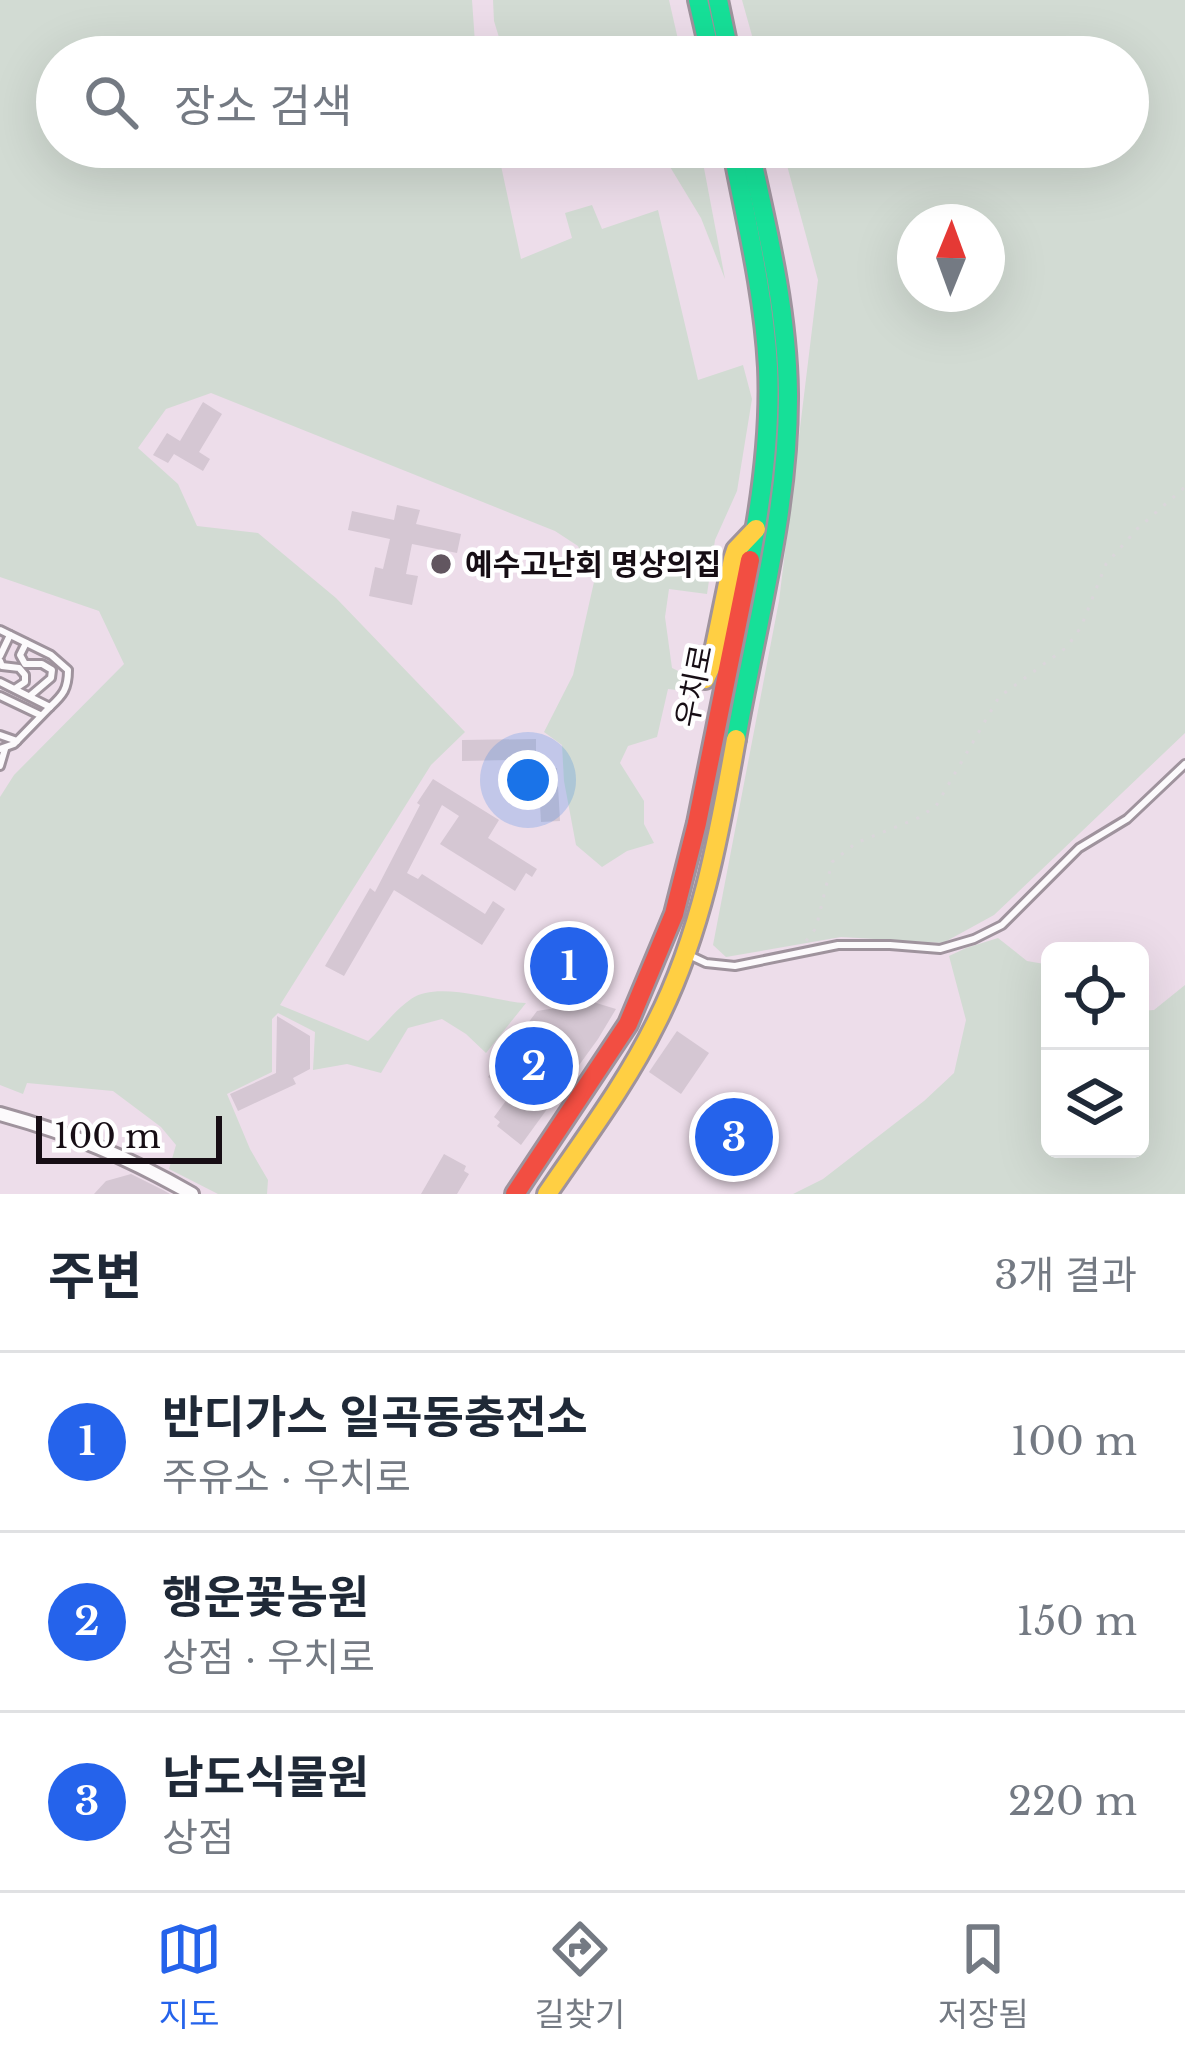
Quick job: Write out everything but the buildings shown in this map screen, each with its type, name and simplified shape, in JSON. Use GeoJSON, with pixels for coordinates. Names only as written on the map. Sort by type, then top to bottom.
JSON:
{"type":"FeatureCollection","features":[{"type":"Feature","properties":{"kind":"main road"},"geometry":{"type":"LineString","coordinates":[[698,0],[706,36]]}},
{"type":"Feature","properties":{"kind":"main road"},"geometry":{"type":"LineString","coordinates":[[718,0],[726,36]]}},
{"type":"Feature","properties":{"kind":"main road","name":"우치로"},"geometry":{"type":"LineString","coordinates":[[515,1194],[628,1024],[674,914],[697,824],[756,530],[768,424],[762,306],[735,168]]}},
{"type":"Feature","properties":{"kind":"main road","name":"우치로"},"geometry":{"type":"LineString","coordinates":[[547,1194],[641,1053],[686,954],[718,838],[786,460],[785,344],[754,168]]}},
{"type":"Feature","properties":{"kind":"main road"},"geometry":{"type":"LineString","coordinates":[[704,679],[711,667],[736,550],[756,530]]}},
{"type":"Feature","properties":{"kind":"street"},"geometry":{"type":"LineString","coordinates":[[0,1114],[96,1144],[192,1194]]}},
{"type":"Feature","properties":{"kind":"lane"},"geometry":{"type":"LineString","coordinates":[[0,630],[51,655],[68,670],[63,696],[3,749],[0,766]]}},
{"type":"Feature","properties":{"kind":"lane"},"geometry":{"type":"LineString","coordinates":[[10,635],[0,659],[2,666],[19,668],[25,675],[25,682],[16,688]]}},
{"type":"Feature","properties":{"kind":"lane"},"geometry":{"type":"LineString","coordinates":[[26,643],[20,655],[25,664],[43,664],[52,670],[51,678],[30,696]]}},
{"type":"Feature","properties":{"kind":"lane"},"geometry":{"type":"LineString","coordinates":[[0,682],[50,707]]}},
{"type":"Feature","properties":{"kind":"lane"},"geometry":{"type":"LineString","coordinates":[[0,696],[42,716]]}},
{"type":"Feature","properties":{"kind":"lane"},"geometry":{"type":"LineString","coordinates":[[0,735],[17,741]]}},
{"type":"Feature","properties":{"kind":"lane"},"geometry":{"type":"LineString","coordinates":[[686,954],[706,963],[735,966],[838,945],[940,949],[974,939],[1002,925],[1079,848],[1127,819],[1185,764]]}},
{"type":"Feature","properties":{"kind":"path"},"geometry":{"type":"LineString","coordinates":[[796,954],[816,928],[832,862],[856,843],[936,806],[999,697],[1066,646],[1081,627],[1106,564],[1185,487]]}},
{"type":"Feature","properties":{"kind":"shaded area"},"geometry":{"type":"Polygon","coordinates":[[[0,0],[472,0],[475,36],[36,36],[36,168],[502,168],[521,259],[572,238],[565,213],[592,205],[602,229],[658,210],[698,380],[743,365],[752,399],[737,491],[715,540],[707,594],[669,589],[665,617],[672,668],[693,678],[685,691],[668,689],[657,737],[628,746],[620,763],[644,801],[644,824],[654,843],[627,851],[602,867],[576,845],[562,745],[544,732],[573,675],[594,582],[578,546],[555,531],[211,393],[166,409],[138,448],[178,484],[197,526],[258,533],[336,598],[465,732],[431,765],[280,1005],[368,1041],[405,1003],[423,994],[452,992],[526,1003],[486,1053],[442,1019],[408,1028],[381,1073],[347,1064],[313,1070],[315,1032],[278,1013],[272,1019],[272,1072],[227,1094],[268,1180],[267,1194],[218,1194],[169,1169],[176,1145],[161,1127],[113,1091],[27,1083],[23,1094],[0,1085],[0,797],[14,775],[124,664],[99,611],[0,577],[0,0]]]}},
{"type":"Feature","properties":{"kind":"shaded area"},"geometry":{"type":"Polygon","coordinates":[[[493,0],[669,0],[677,36],[499,36],[493,0]]]}},
{"type":"Feature","properties":{"kind":"shaded area"},"geometry":{"type":"Polygon","coordinates":[[[742,0],[1185,0],[1185,733],[994,915],[943,943],[841,937],[726,957],[713,945],[779,601],[818,280],[788,168],[1149,168],[1149,36],[752,36],[742,0]]]}},
{"type":"Feature","properties":{"kind":"shaded area"},"geometry":{"type":"Polygon","coordinates":[[[671,168],[704,168],[725,279],[701,218],[671,168]]]}},
{"type":"Feature","properties":{"kind":"shaded area"},"geometry":{"type":"Polygon","coordinates":[[[998,938],[1027,961],[1041,963],[1041,1158],[1149,1158],[1149,1010],[1185,985],[1185,1194],[793,1194],[823,1179],[954,1073],[966,1020],[949,956],[998,938]]]}},
{"type":"Feature","properties":{"kind":"traffic: fast"},"geometry":{"type":"LineString","coordinates":[[698,0],[706,36]]}},
{"type":"Feature","properties":{"kind":"traffic: fast"},"geometry":{"type":"LineString","coordinates":[[718,0],[726,36]]}},
{"type":"Feature","properties":{"kind":"traffic: fast"},"geometry":{"type":"LineString","coordinates":[[736,168],[759,284],[768,367],[765,464],[750,560]]}},
{"type":"Feature","properties":{"kind":"traffic: fast"},"geometry":{"type":"LineString","coordinates":[[736,739],[777,523],[787,436],[787,362],[780,300],[754,168]]}},
{"type":"Feature","properties":{"kind":"traffic: slow"},"geometry":{"type":"LineString","coordinates":[[705,679],[736,550],[756,529]]}},
{"type":"Feature","properties":{"kind":"traffic: slow"},"geometry":{"type":"LineString","coordinates":[[547,1194],[632,1068],[672,990],[706,884],[736,739]]}},
{"type":"Feature","properties":{"kind":"traffic: jam"},"geometry":{"type":"LineString","coordinates":[[515,1194],[628,1024],[674,914],[750,560]]}},
{"type":"Feature","properties":{"kind":"place","name":"예수고난회 명상의집"},"geometry":{"type":"Point","coordinates":[441,564]}},
{"type":"Feature","properties":{"kind":"place","name":"반디가스 일곡동충전소"},"geometry":{"type":"Point","coordinates":[569,966]}},
{"type":"Feature","properties":{"kind":"place","name":"행운꽃농원"},"geometry":{"type":"Point","coordinates":[534,1066]}},
{"type":"Feature","properties":{"kind":"place","name":"남도식물원"},"geometry":{"type":"Point","coordinates":[734,1137]}}]}
